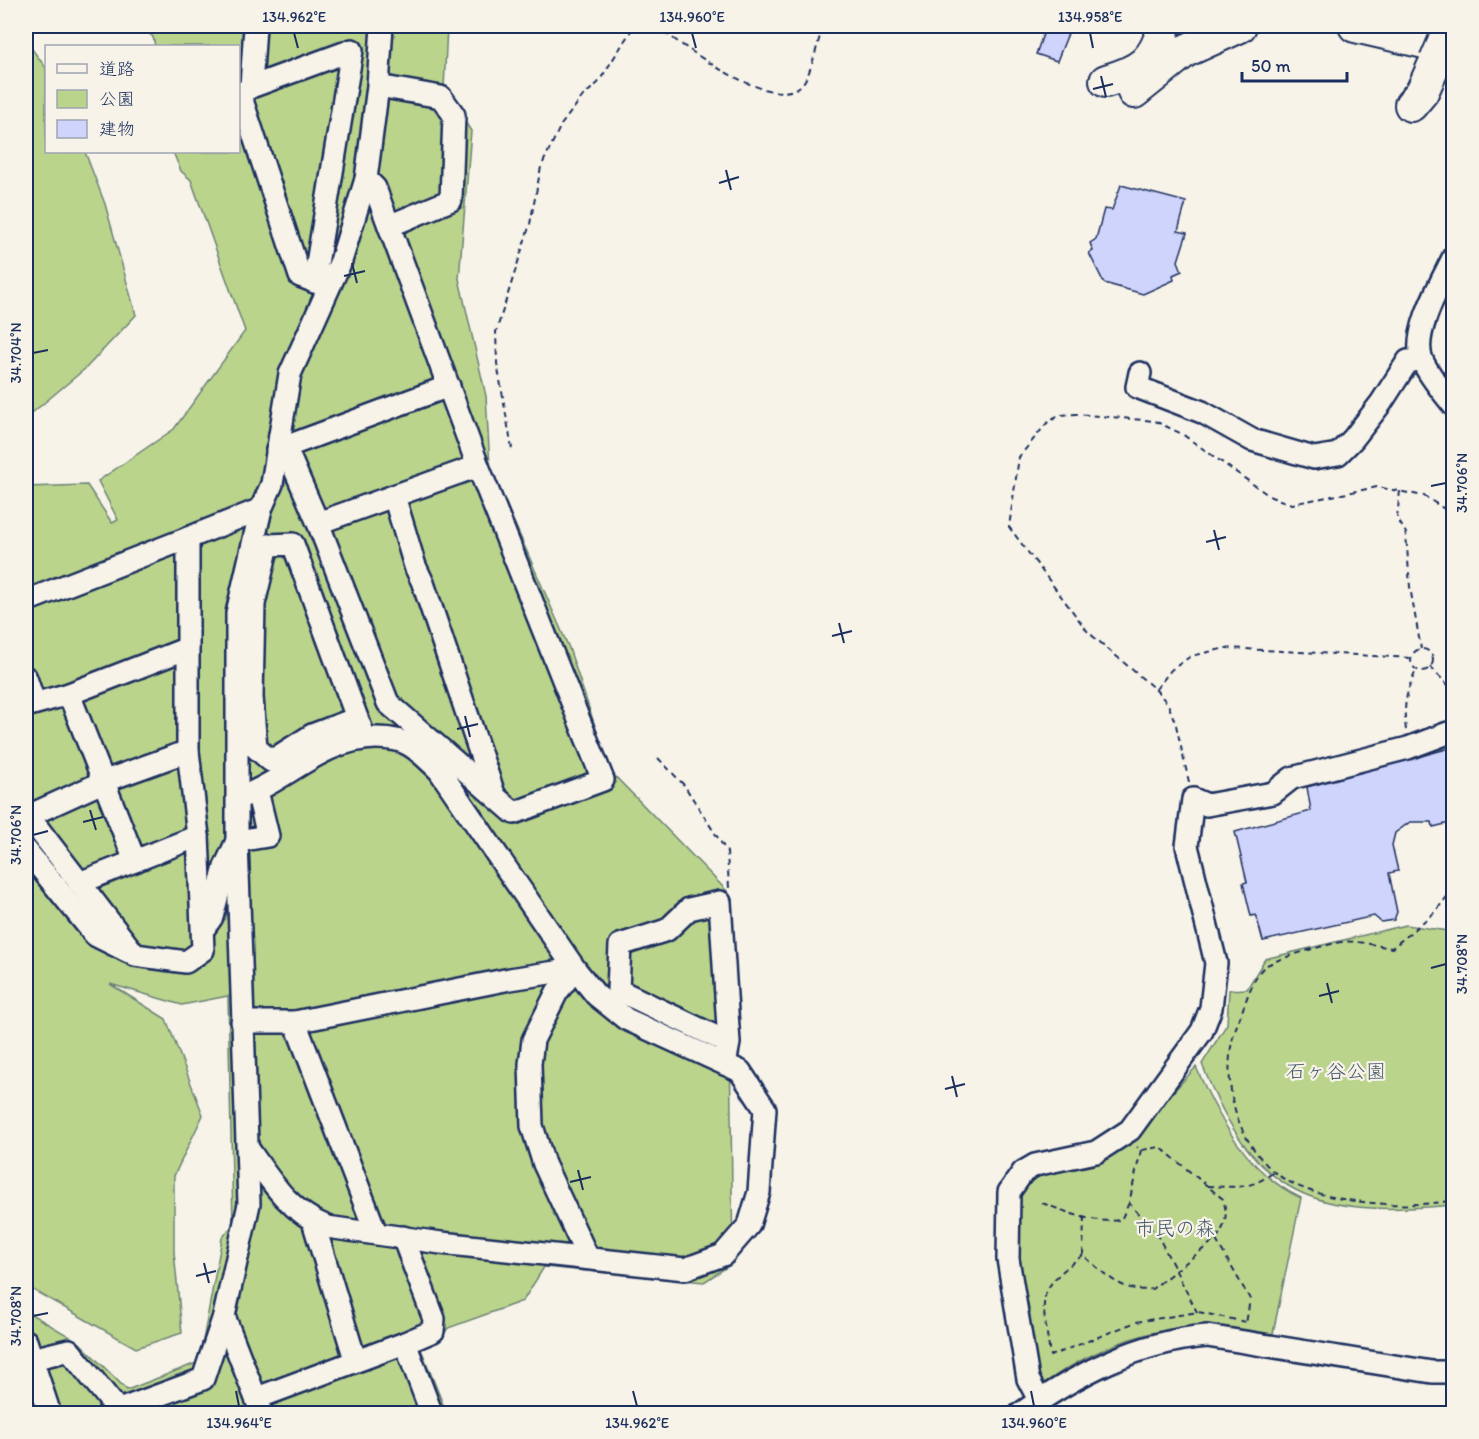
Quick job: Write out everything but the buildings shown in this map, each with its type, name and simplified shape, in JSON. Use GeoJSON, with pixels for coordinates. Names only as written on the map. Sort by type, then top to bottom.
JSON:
{"type":"FeatureCollection","features":[{"type":"Feature","properties":{"kind":"highway"},"geometry":{"type":"LineString","coordinates":[[1164,26],[1160,43],[1150,60],[1131,74],[1120,87],[1185,51],[1240,26]]}},
{"type":"Feature","properties":{"kind":"highway"},"geometry":{"type":"LineString","coordinates":[[1355,26],[1448,59]]}},
{"type":"Feature","properties":{"kind":"highway"},"geometry":{"type":"LineString","coordinates":[[1425,26],[1454,34]]}},
{"type":"Feature","properties":{"kind":"highway"},"geometry":{"type":"LineString","coordinates":[[1422,104],[1422,92],[1448,59],[1451,26]]}},
{"type":"Feature","properties":{"kind":"street"},"geometry":{"type":"LineString","coordinates":[[251,87],[255,26]]}},
{"type":"Feature","properties":{"kind":"street"},"geometry":{"type":"LineString","coordinates":[[322,285],[341,261],[366,179],[378,86],[382,26]]}},
{"type":"Feature","properties":{"kind":"street"},"geometry":{"type":"LineString","coordinates":[[203,930],[212,917],[225,867],[237,840],[248,794],[237,613],[261,509],[272,483],[281,444],[290,374],[322,285],[352,50],[251,87],[240,94],[300,276],[322,285]]}},
{"type":"Feature","properties":{"kind":"street"},"geometry":{"type":"LineString","coordinates":[[378,86],[441,97],[454,115],[451,200],[389,226]]}},
{"type":"Feature","properties":{"kind":"street"},"geometry":{"type":"LineString","coordinates":[[281,444],[318,523],[388,703],[514,813],[603,780],[478,466],[375,188],[366,179]]}},
{"type":"Feature","properties":{"kind":"street"},"geometry":{"type":"LineString","coordinates":[[1454,256],[1421,334],[1419,348],[1422,360],[1454,406]]}},
{"type":"Feature","properties":{"kind":"street"},"geometry":{"type":"LineString","coordinates":[[1140,373],[1137,387],[1202,412],[1252,440],[1314,458],[1338,454],[1382,403],[1408,361],[1422,360]]}},
{"type":"Feature","properties":{"kind":"street"},"geometry":{"type":"LineString","coordinates":[[281,444],[449,386]]}},
{"type":"Feature","properties":{"kind":"street"},"geometry":{"type":"LineString","coordinates":[[318,523],[478,466]]}},
{"type":"Feature","properties":{"kind":"street"},"geometry":{"type":"LineString","coordinates":[[394,496],[415,566],[423,583],[495,796]]}},
{"type":"Feature","properties":{"kind":"street"},"geometry":{"type":"LineString","coordinates":[[26,601],[261,509]]}},
{"type":"Feature","properties":{"kind":"street"},"geometry":{"type":"LineString","coordinates":[[26,850],[95,935],[135,955],[186,962],[202,950],[198,836],[188,751],[188,538]]}},
{"type":"Feature","properties":{"kind":"street"},"geometry":{"type":"LineString","coordinates":[[357,718],[312,735],[271,761],[256,748],[252,697],[254,604],[268,546],[293,544],[365,738]]}},
{"type":"Feature","properties":{"kind":"street"},"geometry":{"type":"LineString","coordinates":[[26,678],[30,704],[69,694],[188,648]]}},
{"type":"Feature","properties":{"kind":"street"},"geometry":{"type":"LineString","coordinates":[[69,694],[135,861]]}},
{"type":"Feature","properties":{"kind":"street"},"geometry":{"type":"LineString","coordinates":[[1039,1400],[1028,1379],[1008,1259],[1009,1192],[1023,1172],[1035,1165],[1096,1152],[1121,1138],[1130,1130],[1202,1031],[1211,1008],[1216,963],[1188,846],[1193,799],[1207,805],[1272,793],[1292,778],[1408,748],[1449,733],[1454,735]]}},
{"type":"Feature","properties":{"kind":"street"},"geometry":{"type":"LineString","coordinates":[[248,794],[316,753],[342,743],[365,738],[389,738],[410,745],[439,770],[575,969],[596,995],[626,1019],[727,1054]]}},
{"type":"Feature","properties":{"kind":"street"},"geometry":{"type":"LineString","coordinates":[[135,955],[27,815],[105,781],[188,751]]}},
{"type":"Feature","properties":{"kind":"street"},"geometry":{"type":"LineString","coordinates":[[237,840],[267,836],[248,794]]}},
{"type":"Feature","properties":{"kind":"street"},"geometry":{"type":"LineString","coordinates":[[79,883],[198,836]]}},
{"type":"Feature","properties":{"kind":"street"},"geometry":{"type":"LineString","coordinates":[[50,1413],[28,1350],[69,1350],[113,1412],[160,1405],[203,1379],[224,1316],[249,1204],[237,840]]}},
{"type":"Feature","properties":{"kind":"street"},"geometry":{"type":"LineString","coordinates":[[249,1150],[280,1195],[313,1221],[327,1227],[685,1269],[723,1256],[749,1225],[759,1192],[765,1109],[727,1054],[618,990],[620,945],[668,930],[689,909],[720,902],[727,1054]]}},
{"type":"Feature","properties":{"kind":"street"},"geometry":{"type":"LineString","coordinates":[[242,1022],[295,1022],[510,979],[575,969]]}},
{"type":"Feature","properties":{"kind":"street"},"geometry":{"type":"LineString","coordinates":[[575,969],[557,992],[533,1040],[530,1064],[532,1126],[544,1164],[588,1258]]}},
{"type":"Feature","properties":{"kind":"street"},"geometry":{"type":"LineString","coordinates":[[295,1022],[376,1233]]}},
{"type":"Feature","properties":{"kind":"street"},"geometry":{"type":"LineString","coordinates":[[313,1221],[354,1356]]}},
{"type":"Feature","properties":{"kind":"street"},"geometry":{"type":"LineString","coordinates":[[224,1316],[259,1406],[433,1331],[434,1319],[403,1237]]}},
{"type":"Feature","properties":{"kind":"street"},"geometry":{"type":"LineString","coordinates":[[1020,1413],[1126,1352],[1159,1343],[1244,1332],[1432,1372],[1454,1372]]}},
{"type":"Feature","properties":{"kind":"street"},"geometry":{"type":"LineString","coordinates":[[405,1343],[431,1412],[427,1413]]}},
{"type":"Feature","properties":{"kind":"path"},"geometry":{"type":"LineString","coordinates":[[512,449],[498,363],[496,332],[530,224],[541,167],[561,125],[583,96],[598,83],[634,26]]}},
{"type":"Feature","properties":{"kind":"path"},"geometry":{"type":"LineString","coordinates":[[656,26],[695,55],[759,90],[794,90],[804,82],[823,26]]}},
{"type":"Feature","properties":{"kind":"path"},"geometry":{"type":"LineString","coordinates":[[1193,799],[1176,725],[1168,704],[1156,690],[1088,633],[1009,527],[1019,457],[1047,423],[1060,415],[1077,414],[1155,421],[1182,434],[1271,497],[1292,504],[1377,487],[1424,496],[1454,515]]}},
{"type":"Feature","properties":{"kind":"path"},"geometry":{"type":"LineString","coordinates":[[1400,491],[1397,518],[1406,533],[1410,587],[1421,649]]}},
{"type":"Feature","properties":{"kind":"path"},"geometry":{"type":"LineString","coordinates":[[1156,690],[1171,670],[1191,656],[1226,648],[1411,658]]}},
{"type":"Feature","properties":{"kind":"path"},"geometry":{"type":"LineString","coordinates":[[1421,649],[1428,651],[1432,657],[1430,667],[1424,670],[1412,665],[1411,658],[1414,652],[1421,649]]}},
{"type":"Feature","properties":{"kind":"path"},"geometry":{"type":"LineString","coordinates":[[1430,667],[1454,691]]}},
{"type":"Feature","properties":{"kind":"path"},"geometry":{"type":"LineString","coordinates":[[1408,748],[1403,710],[1408,686],[1417,669]]}},
{"type":"Feature","properties":{"kind":"path"},"geometry":{"type":"LineString","coordinates":[[658,758],[684,785],[727,852],[729,895],[720,902]]}},
{"type":"Feature","properties":{"kind":"path"},"geometry":{"type":"LineString","coordinates":[[1454,888],[1434,912],[1392,948],[1343,942],[1293,955],[1263,968],[1233,1036],[1229,1078],[1236,1120],[1256,1153],[1274,1172],[1306,1189],[1356,1201],[1398,1204],[1454,1200]]}},
{"type":"Feature","properties":{"kind":"path"},"geometry":{"type":"LineString","coordinates":[[1083,1255],[1114,1282],[1141,1291],[1152,1289],[1216,1239],[1224,1228],[1227,1211],[1223,1199],[1160,1147],[1141,1150],[1121,1138]]}},
{"type":"Feature","properties":{"kind":"path"},"geometry":{"type":"LineString","coordinates":[[1042,1203],[1084,1217],[1108,1222],[1121,1220],[1129,1203],[1141,1150]]}},
{"type":"Feature","properties":{"kind":"path"},"geometry":{"type":"LineString","coordinates":[[1207,1186],[1247,1187],[1259,1183],[1274,1172]]}},
{"type":"Feature","properties":{"kind":"path"},"geometry":{"type":"LineString","coordinates":[[1129,1203],[1159,1238],[1198,1312]]}},
{"type":"Feature","properties":{"kind":"path"},"geometry":{"type":"LineString","coordinates":[[1083,1255],[1084,1217]]}},
{"type":"Feature","properties":{"kind":"path"},"geometry":{"type":"LineString","coordinates":[[1083,1255],[1054,1276],[1043,1297],[1050,1356],[1136,1322],[1198,1312],[1244,1332],[1250,1299],[1216,1239]]}},
{"type":"Feature","properties":{"kind":"green space"},"geometry":{"type":"Polygon","coordinates":[[[140,26],[447,26],[444,89],[471,131],[459,279],[486,396],[490,467],[569,648],[610,771],[728,892],[733,1263],[704,1282],[544,1267],[523,1301],[448,1328],[439,1342],[421,1349],[445,1409],[441,1413],[26,1413],[26,1311],[79,1342],[127,1390],[199,1362],[222,1238],[233,1225],[228,996],[182,1005],[110,984],[166,1019],[203,1115],[174,1176],[174,1252],[182,1333],[136,1348],[26,1286],[26,487],[87,485],[112,523],[118,520],[98,481],[174,429],[245,331],[191,180],[181,171],[173,153],[240,153],[240,45],[155,45],[153,37],[140,26]]]}},
{"type":"Feature","properties":{"kind":"green space"},"geometry":{"type":"Polygon","coordinates":[[[26,41],[45,67],[45,153],[85,153],[105,204],[136,315],[86,368],[26,418],[26,41]]]}},
{"type":"Feature","properties":{"kind":"green space","name":"石ヶ谷公園"},"geometry":{"type":"Polygon","coordinates":[[[1406,925],[1448,931],[1453,935],[1453,1205],[1405,1208],[1363,1207],[1327,1202],[1296,1190],[1268,1171],[1244,1145],[1222,1109],[1202,1064],[1227,1024],[1229,990],[1247,989],[1265,959],[1406,925]]]}},
{"type":"Feature","properties":{"kind":"green space","name":"市民の森"},"geometry":{"type":"Polygon","coordinates":[[[1196,1067],[1225,1125],[1237,1143],[1265,1174],[1301,1198],[1272,1338],[1222,1327],[1175,1328],[1151,1333],[1105,1349],[1043,1384],[1033,1378],[1015,1262],[1016,1189],[1030,1175],[1152,1115],[1196,1067]]]}}]}
